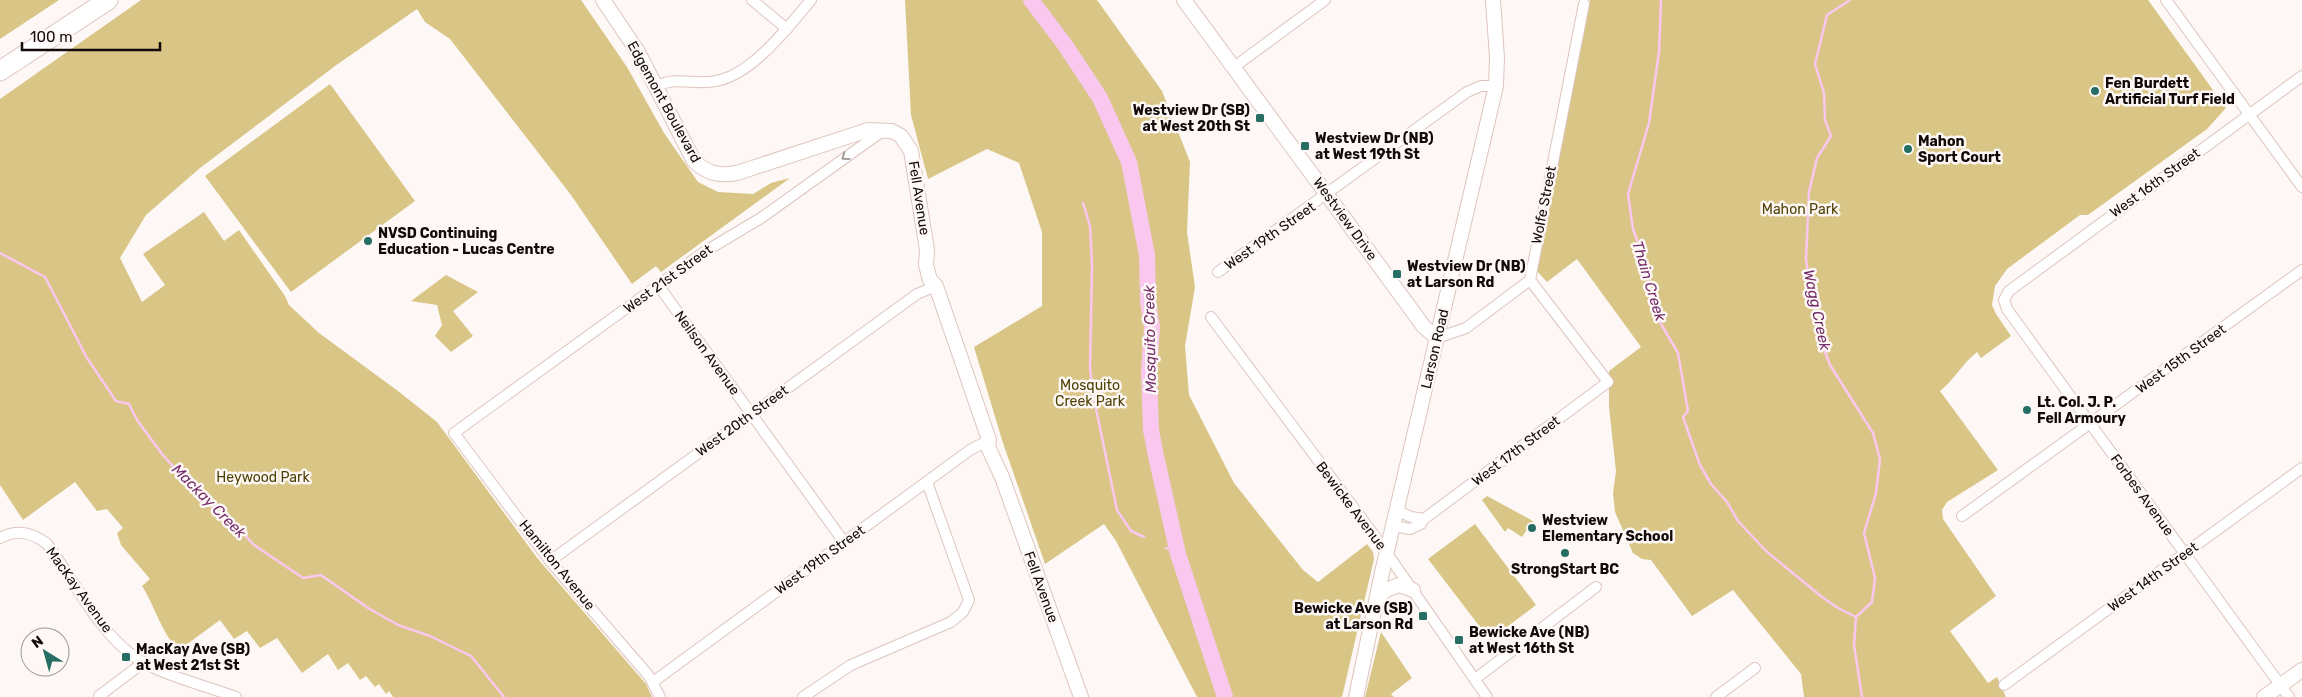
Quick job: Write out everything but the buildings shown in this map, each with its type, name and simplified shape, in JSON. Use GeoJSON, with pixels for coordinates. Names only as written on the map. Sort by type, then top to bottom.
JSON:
{"type":"FeatureCollection","features":[{"type":"Feature","properties":{"kind":"highway"},"geometry":{"type":"LineString","coordinates":[[0,56],[86,0]]}},
{"type":"Feature","properties":{"kind":"highway"},"geometry":{"type":"LineString","coordinates":[[0,72],[108,0]]}},
{"type":"Feature","properties":{"kind":"street","name":"Edgemont Boulevard"},"geometry":{"type":"LineString","coordinates":[[603,0],[624,30],[656,86],[694,161],[703,170],[713,174],[737,173],[868,130],[885,129]]}},
{"type":"Feature","properties":{"kind":"street"},"geometry":{"type":"LineString","coordinates":[[752,0],[787,29]]}},
{"type":"Feature","properties":{"kind":"street"},"geometry":{"type":"LineString","coordinates":[[656,86],[670,80],[703,83],[721,80],[756,60],[787,29],[811,0]]}},
{"type":"Feature","properties":{"kind":"street","name":"Westview Drive"},"geometry":{"type":"LineString","coordinates":[[1184,0],[1424,327],[1437,338]]}},
{"type":"Feature","properties":{"kind":"street"},"geometry":{"type":"LineString","coordinates":[[1234,67],[1325,0]]}},
{"type":"Feature","properties":{"kind":"street","name":"Larson Road"},"geometry":{"type":"LineString","coordinates":[[1356,697],[1387,553],[1496,86],[1497,58],[1493,0]]}},
{"type":"Feature","properties":{"kind":"street"},"geometry":{"type":"LineString","coordinates":[[2166,0],[2302,187]]}},
{"type":"Feature","properties":{"kind":"street","name":"Wolfe Street"},"geometry":{"type":"LineString","coordinates":[[1530,280],[1584,4]]}},
{"type":"Feature","properties":{"kind":"street","name":"West 16th Street"},"geometry":{"type":"LineString","coordinates":[[2009,291],[2302,76]]}},
{"type":"Feature","properties":{"kind":"street","name":"West 19th Street"},"geometry":{"type":"LineString","coordinates":[[1218,272],[1328,195],[1467,92],[1481,86],[1496,86]]}},
{"type":"Feature","properties":{"kind":"street","name":"Fell Avenue"},"geometry":{"type":"LineString","coordinates":[[885,129],[901,136],[911,151],[927,250],[926,265],[930,280],[936,286],[989,440],[988,447],[1002,477],[1081,697]]}},
{"type":"Feature","properties":{"kind":"street","name":"West 21st Street"},"geometry":{"type":"LineString","coordinates":[[454,433],[704,252],[761,218],[885,129]]}},
{"type":"Feature","properties":{"kind":"street","name":"West 15th Street"},"geometry":{"type":"LineString","coordinates":[[1962,516],[2302,270]]}},
{"type":"Feature","properties":{"kind":"street"},"geometry":{"type":"LineString","coordinates":[[1437,338],[1466,328],[1530,280]]}},
{"type":"Feature","properties":{"kind":"street","name":"West 17th Street"},"geometry":{"type":"LineString","coordinates":[[1394,526],[1410,529],[1421,524],[1424,519],[1608,382],[1530,280]]}},
{"type":"Feature","properties":{"kind":"street","name":"Neilson Avenue"},"geometry":{"type":"LineString","coordinates":[[658,285],[844,542]]}},
{"type":"Feature","properties":{"kind":"street","name":"West 20th Street"},"geometry":{"type":"LineString","coordinates":[[550,560],[917,294],[936,286]]}},
{"type":"Feature","properties":{"kind":"street","name":"Forbes Avenue"},"geometry":{"type":"LineString","coordinates":[[2009,291],[2004,300],[2007,309],[2289,697]]}},
{"type":"Feature","properties":{"kind":"street","name":"Bewicke Avenue"},"geometry":{"type":"LineString","coordinates":[[1211,317],[1387,553],[1474,679],[1482,695]]}},
{"type":"Feature","properties":{"kind":"street","name":"Hamilton Avenue"},"geometry":{"type":"LineString","coordinates":[[454,433],[550,560],[653,682],[660,697]]}},
{"type":"Feature","properties":{"kind":"street","name":"West 19th Street"},"geometry":{"type":"LineString","coordinates":[[653,682],[970,450],[989,440]]}},
{"type":"Feature","properties":{"kind":"street","name":"West 14th Street"},"geometry":{"type":"LineString","coordinates":[[2004,684],[2302,468]]}},
{"type":"Feature","properties":{"kind":"street"},"geometry":{"type":"LineString","coordinates":[[802,697],[851,665],[951,622],[963,612],[968,600],[927,482]]}},
{"type":"Feature","properties":{"kind":"street"},"geometry":{"type":"LineString","coordinates":[[1398,511],[1411,517],[1424,519]]}},
{"type":"Feature","properties":{"kind":"street","name":"MacKay Avenue"},"geometry":{"type":"LineString","coordinates":[[0,538],[18,532],[36,536],[46,544],[104,629],[124,648],[144,662],[164,672],[236,697]]}},
{"type":"Feature","properties":{"kind":"street"},"geometry":{"type":"LineString","coordinates":[[1377,598],[1386,590],[1399,585],[1413,590]]}},
{"type":"Feature","properties":{"kind":"street"},"geometry":{"type":"LineString","coordinates":[[1474,679],[1596,587]]}},
{"type":"Feature","properties":{"kind":"street"},"geometry":{"type":"LineString","coordinates":[[99,696],[144,662]]}},
{"type":"Feature","properties":{"kind":"street"},"geometry":{"type":"LineString","coordinates":[[1716,697],[1755,668]]}},
{"type":"Feature","properties":{"kind":"street"},"geometry":{"type":"LineString","coordinates":[[2264,697],[2302,670]]}},
{"type":"Feature","properties":{"kind":"green space"},"geometry":{"type":"Polygon","coordinates":[[[0,0],[59,0],[0,39],[0,0]]]}},
{"type":"Feature","properties":{"kind":"green space","name":"Heywood Park"},"geometry":{"type":"Polygon","coordinates":[[[141,0],[581,0],[627,67],[664,133],[698,182],[718,192],[753,194],[771,183],[790,178],[661,272],[656,266],[632,284],[571,195],[450,39],[425,22],[417,9],[335,66],[200,168],[146,215],[120,258],[142,302],[165,285],[143,254],[204,212],[224,241],[239,230],[285,296],[289,305],[319,333],[437,422],[538,559],[646,684],[652,697],[393,697],[389,691],[386,694],[379,684],[375,687],[366,676],[360,680],[348,663],[338,670],[328,654],[302,673],[277,638],[260,648],[247,631],[234,639],[220,620],[179,650],[167,636],[142,586],[150,579],[121,545],[117,533],[123,528],[107,509],[97,511],[75,482],[23,520],[0,485],[0,99],[141,0]]]}},
{"type":"Feature","properties":{"kind":"green space","name":"Mosquito Creek Park"},"geometry":{"type":"Polygon","coordinates":[[[905,0],[1097,0],[1162,91],[1190,162],[1187,232],[1195,287],[1185,346],[1189,395],[1234,483],[1303,570],[1318,582],[1367,544],[1373,552],[1374,559],[1342,697],[1197,697],[1116,541],[1104,524],[1045,564],[1003,443],[974,347],[1042,306],[1042,232],[1019,163],[987,149],[928,179],[911,115],[905,0]]]}},
{"type":"Feature","properties":{"kind":"green space","name":"Mahon Park"},"geometry":{"type":"Polygon","coordinates":[[[1590,0],[2148,0],[2226,108],[2207,129],[2088,215],[2080,215],[2007,269],[1995,286],[1992,305],[2011,336],[1981,358],[1977,352],[1940,391],[1998,470],[1947,502],[1942,510],[1943,519],[1996,596],[1950,631],[1988,683],[1997,677],[2006,697],[1804,697],[1801,674],[1733,590],[1692,616],[1651,560],[1642,559],[1633,553],[1615,512],[1613,493],[1616,471],[1609,407],[1609,371],[1641,347],[1577,259],[1547,282],[1536,270],[1590,0]]]}},
{"type":"Feature","properties":{"kind":"green space"},"geometry":{"type":"Polygon","coordinates":[[[330,84],[415,201],[291,292],[205,176],[330,84]]]}},
{"type":"Feature","properties":{"kind":"green space"},"geometry":{"type":"Polygon","coordinates":[[[446,275],[478,292],[453,311],[473,336],[451,352],[435,336],[442,325],[437,305],[411,301],[446,275]]]}},
{"type":"Feature","properties":{"kind":"green space"},"geometry":{"type":"Polygon","coordinates":[[[1487,496],[1533,521],[1522,537],[1508,528],[1505,532],[1482,500],[1487,496]]]}},
{"type":"Feature","properties":{"kind":"green space"},"geometry":{"type":"Polygon","coordinates":[[[1475,524],[1536,605],[1490,640],[1428,559],[1475,524]]]}},
{"type":"Feature","properties":{"kind":"green space"},"geometry":{"type":"Polygon","coordinates":[[[1381,632],[1412,678],[1391,694],[1394,697],[1365,697],[1381,632]]]}},
{"type":"Feature","properties":{"kind":"waterway","name":"Mosquito Creek"},"geometry":{"type":"LineString","coordinates":[[1031,0],[1065,45],[1100,98],[1129,162],[1147,255],[1148,301],[1152,327],[1149,372],[1151,430],[1178,554],[1225,697]]}},
{"type":"Feature","properties":{"kind":"waterway","name":"Thain Creek"},"geometry":{"type":"LineString","coordinates":[[1661,0],[1659,52],[1649,123],[1628,194],[1633,229],[1647,268],[1649,286],[1657,317],[1678,353],[1688,411],[1683,417],[1700,465],[1711,484],[1727,502],[1738,521],[1766,551],[1822,597],[1856,617]]}},
{"type":"Feature","properties":{"kind":"waterway","name":"Wagg Creek"},"geometry":{"type":"LineString","coordinates":[[1850,0],[1827,15],[1815,64],[1824,93],[1825,120],[1831,136],[1817,158],[1809,192],[1806,259],[1811,295],[1822,344],[1830,365],[1873,433],[1880,459],[1876,493],[1864,533],[1875,578],[1872,602],[1856,617]]}},
{"type":"Feature","properties":{"kind":"waterway"},"geometry":{"type":"LineString","coordinates":[[1083,203],[1090,226],[1092,265],[1090,368],[1093,394],[1117,510],[1131,531],[1144,537]]}},
{"type":"Feature","properties":{"kind":"waterway","name":"Mackay Creek"},"geometry":{"type":"LineString","coordinates":[[0,253],[45,277],[87,358],[116,401],[129,404],[137,420],[162,454],[202,499],[239,529],[254,545],[303,578],[321,575],[368,608],[398,625],[430,636],[471,656],[504,697]]}},
{"type":"Feature","properties":{"kind":"waterway"},"geometry":{"type":"LineString","coordinates":[[1166,548],[1178,554]]}},
{"type":"Feature","properties":{"kind":"waterway","name":"Thain Creek"},"geometry":{"type":"LineString","coordinates":[[1856,617],[1854,645],[1862,697]]}},
{"type":"Feature","properties":{"kind":"place","name":"Fen Burdett Artificial Turf Field"},"geometry":{"type":"Point","coordinates":[2095,91]}},
{"type":"Feature","properties":{"kind":"place","name":"Westview Dr (SB) at West 20th St"},"geometry":{"type":"Point","coordinates":[1260,118]}},
{"type":"Feature","properties":{"kind":"place","name":"Westview Dr (NB) at West 19th St"},"geometry":{"type":"Point","coordinates":[1305,146]}},
{"type":"Feature","properties":{"kind":"place","name":"Mahon Sport Court"},"geometry":{"type":"Point","coordinates":[1908,149]}},
{"type":"Feature","properties":{"kind":"place","name":"NVSD Continuing Education - Lucas Centre"},"geometry":{"type":"Point","coordinates":[368,241]}},
{"type":"Feature","properties":{"kind":"place","name":"Westview Dr (NB) at Larson Rd"},"geometry":{"type":"Point","coordinates":[1397,274]}},
{"type":"Feature","properties":{"kind":"place","name":"Lt. Col. J. P. Fell Armoury"},"geometry":{"type":"Point","coordinates":[2027,410]}},
{"type":"Feature","properties":{"kind":"place","name":"Westview Elementary School"},"geometry":{"type":"Point","coordinates":[1532,528]}},
{"type":"Feature","properties":{"kind":"place","name":"StrongStart BC"},"geometry":{"type":"Point","coordinates":[1565,553]}},
{"type":"Feature","properties":{"kind":"place","name":"Bewicke Ave (SB) at Larson Rd"},"geometry":{"type":"Point","coordinates":[1423,616]}},
{"type":"Feature","properties":{"kind":"place","name":"Bewicke Ave (NB) at West 16th St"},"geometry":{"type":"Point","coordinates":[1459,640]}},
{"type":"Feature","properties":{"kind":"place","name":"MacKay Ave (SB) at West 21st St"},"geometry":{"type":"Point","coordinates":[126,657]}}]}
